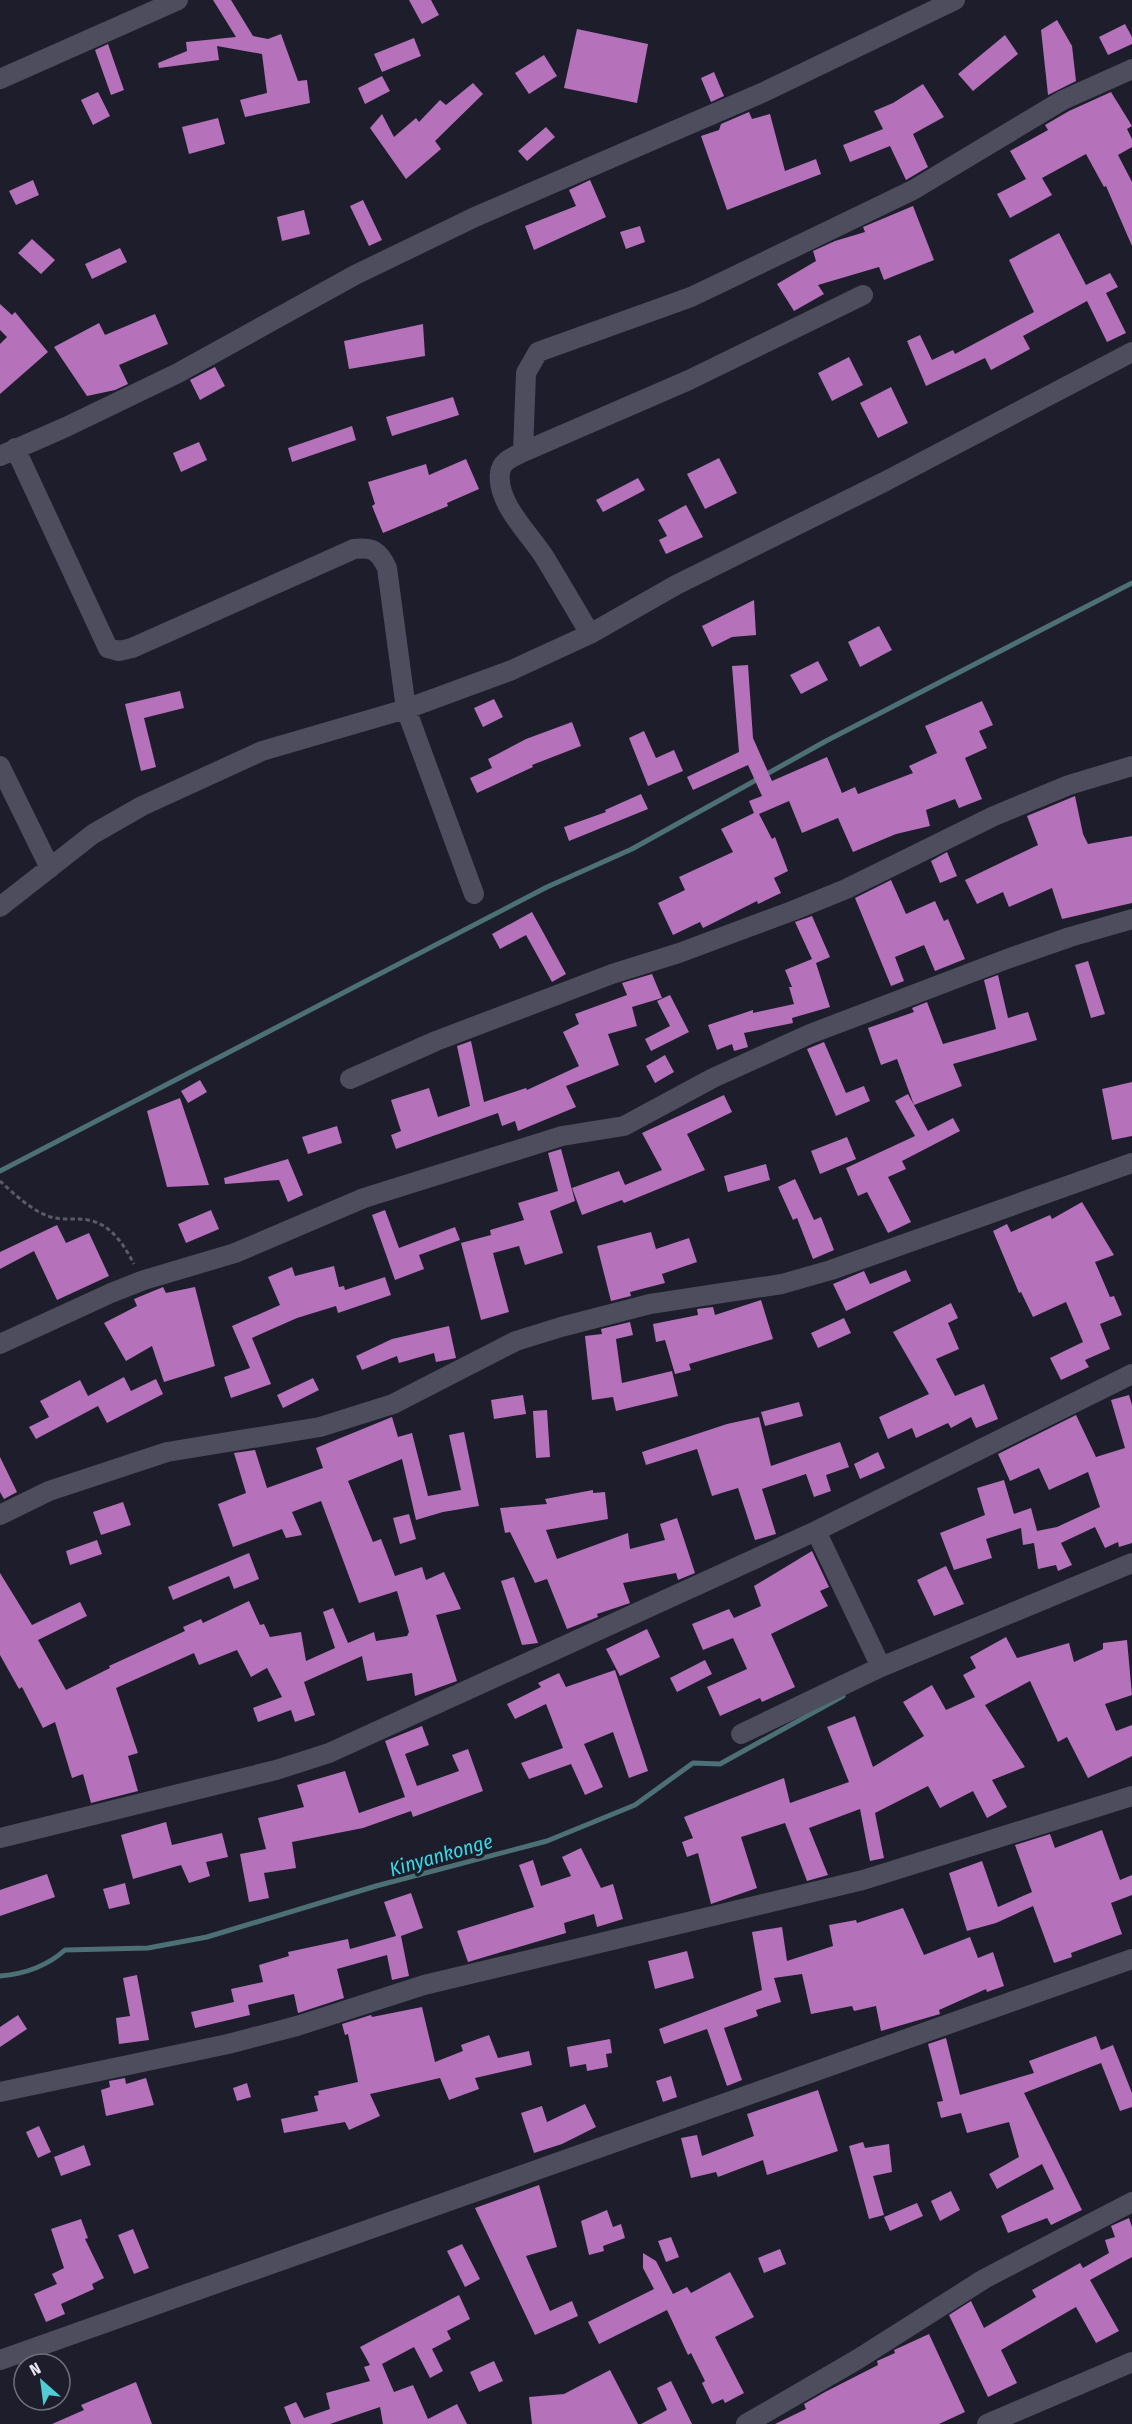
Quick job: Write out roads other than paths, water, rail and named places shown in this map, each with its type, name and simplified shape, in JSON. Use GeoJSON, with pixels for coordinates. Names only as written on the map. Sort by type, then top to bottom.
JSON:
{"type":"FeatureCollection","features":[{"type":"Feature","properties":{"kind":"street"},"geometry":{"type":"LineString","coordinates":[[0,79],[178,0]]}},
{"type":"Feature","properties":{"kind":"street"},"geometry":{"type":"LineString","coordinates":[[474,894],[406,708],[387,568],[379,553],[369,548],[354,549],[132,648],[119,651],[108,648],[8,452],[66,428],[178,373],[355,275],[475,217],[775,87],[955,0]]}},
{"type":"Feature","properties":{"kind":"street"},"geometry":{"type":"LineString","coordinates":[[523,452],[526,373],[538,352],[690,297],[735,276],[913,190],[1063,100],[1132,69]]}},
{"type":"Feature","properties":{"kind":"street"},"geometry":{"type":"LineString","coordinates":[[590,634],[543,555],[507,501],[500,472],[504,461],[689,380],[863,295]]}},
{"type":"Feature","properties":{"kind":"street"},"geometry":{"type":"LineString","coordinates":[[0,907],[93,834],[142,806],[262,751],[406,708],[486,681],[590,634],[676,585],[892,478],[1132,352]]}},
{"type":"Feature","properties":{"kind":"street"},"geometry":{"type":"LineString","coordinates":[[0,766],[50,868]]}},
{"type":"Feature","properties":{"kind":"street"},"geometry":{"type":"LineString","coordinates":[[350,1079],[436,1041],[612,974],[792,911],[846,889],[994,816],[1070,785],[1132,766]]}},
{"type":"Feature","properties":{"kind":"street"},"geometry":{"type":"LineString","coordinates":[[0,1344],[73,1309],[144,1280],[235,1253],[364,1198],[562,1136],[624,1126],[713,1078],[810,1034],[1007,959],[1070,937],[1132,920]]}},
{"type":"Feature","properties":{"kind":"street"},"geometry":{"type":"LineString","coordinates":[[0,1515],[49,1491],[167,1452],[320,1427],[393,1404],[498,1350],[561,1327],[650,1304],[782,1284],[831,1270],[1132,1163]]}},
{"type":"Feature","properties":{"kind":"street"},"geometry":{"type":"LineString","coordinates":[[0,1838],[276,1770],[329,1753],[816,1532],[1132,1374]]}},
{"type":"Feature","properties":{"kind":"street"},"geometry":{"type":"LineString","coordinates":[[816,1532],[881,1666]]}},
{"type":"Feature","properties":{"kind":"street"},"geometry":{"type":"LineString","coordinates":[[741,1734],[881,1666],[1132,1563]]}},
{"type":"Feature","properties":{"kind":"street"},"geometry":{"type":"LineString","coordinates":[[0,2092],[228,2044],[297,2026],[424,1985],[863,1880],[1132,1796]]}},
{"type":"Feature","properties":{"kind":"street"},"geometry":{"type":"LineString","coordinates":[[0,2360],[1132,1959]]}},
{"type":"Feature","properties":{"kind":"street"},"geometry":{"type":"LineString","coordinates":[[746,2424],[858,2359],[984,2279],[1132,2202]]}},
{"type":"Feature","properties":{"kind":"street"},"geometry":{"type":"LineString","coordinates":[[987,2424],[1132,2362]]}},
{"type":"Feature","properties":{"kind":"waterway"},"geometry":{"type":"LineString","coordinates":[[0,1171],[547,887],[632,849],[826,741],[1132,583]]}},
{"type":"Feature","properties":{"kind":"waterway","name":"Kinyankonge"},"geometry":{"type":"LineString","coordinates":[[0,1976],[35,1969],[65,1950],[148,1948],[207,1937],[376,1886],[547,1841],[635,1805],[693,1763],[720,1764],[843,1696]]}}]}
